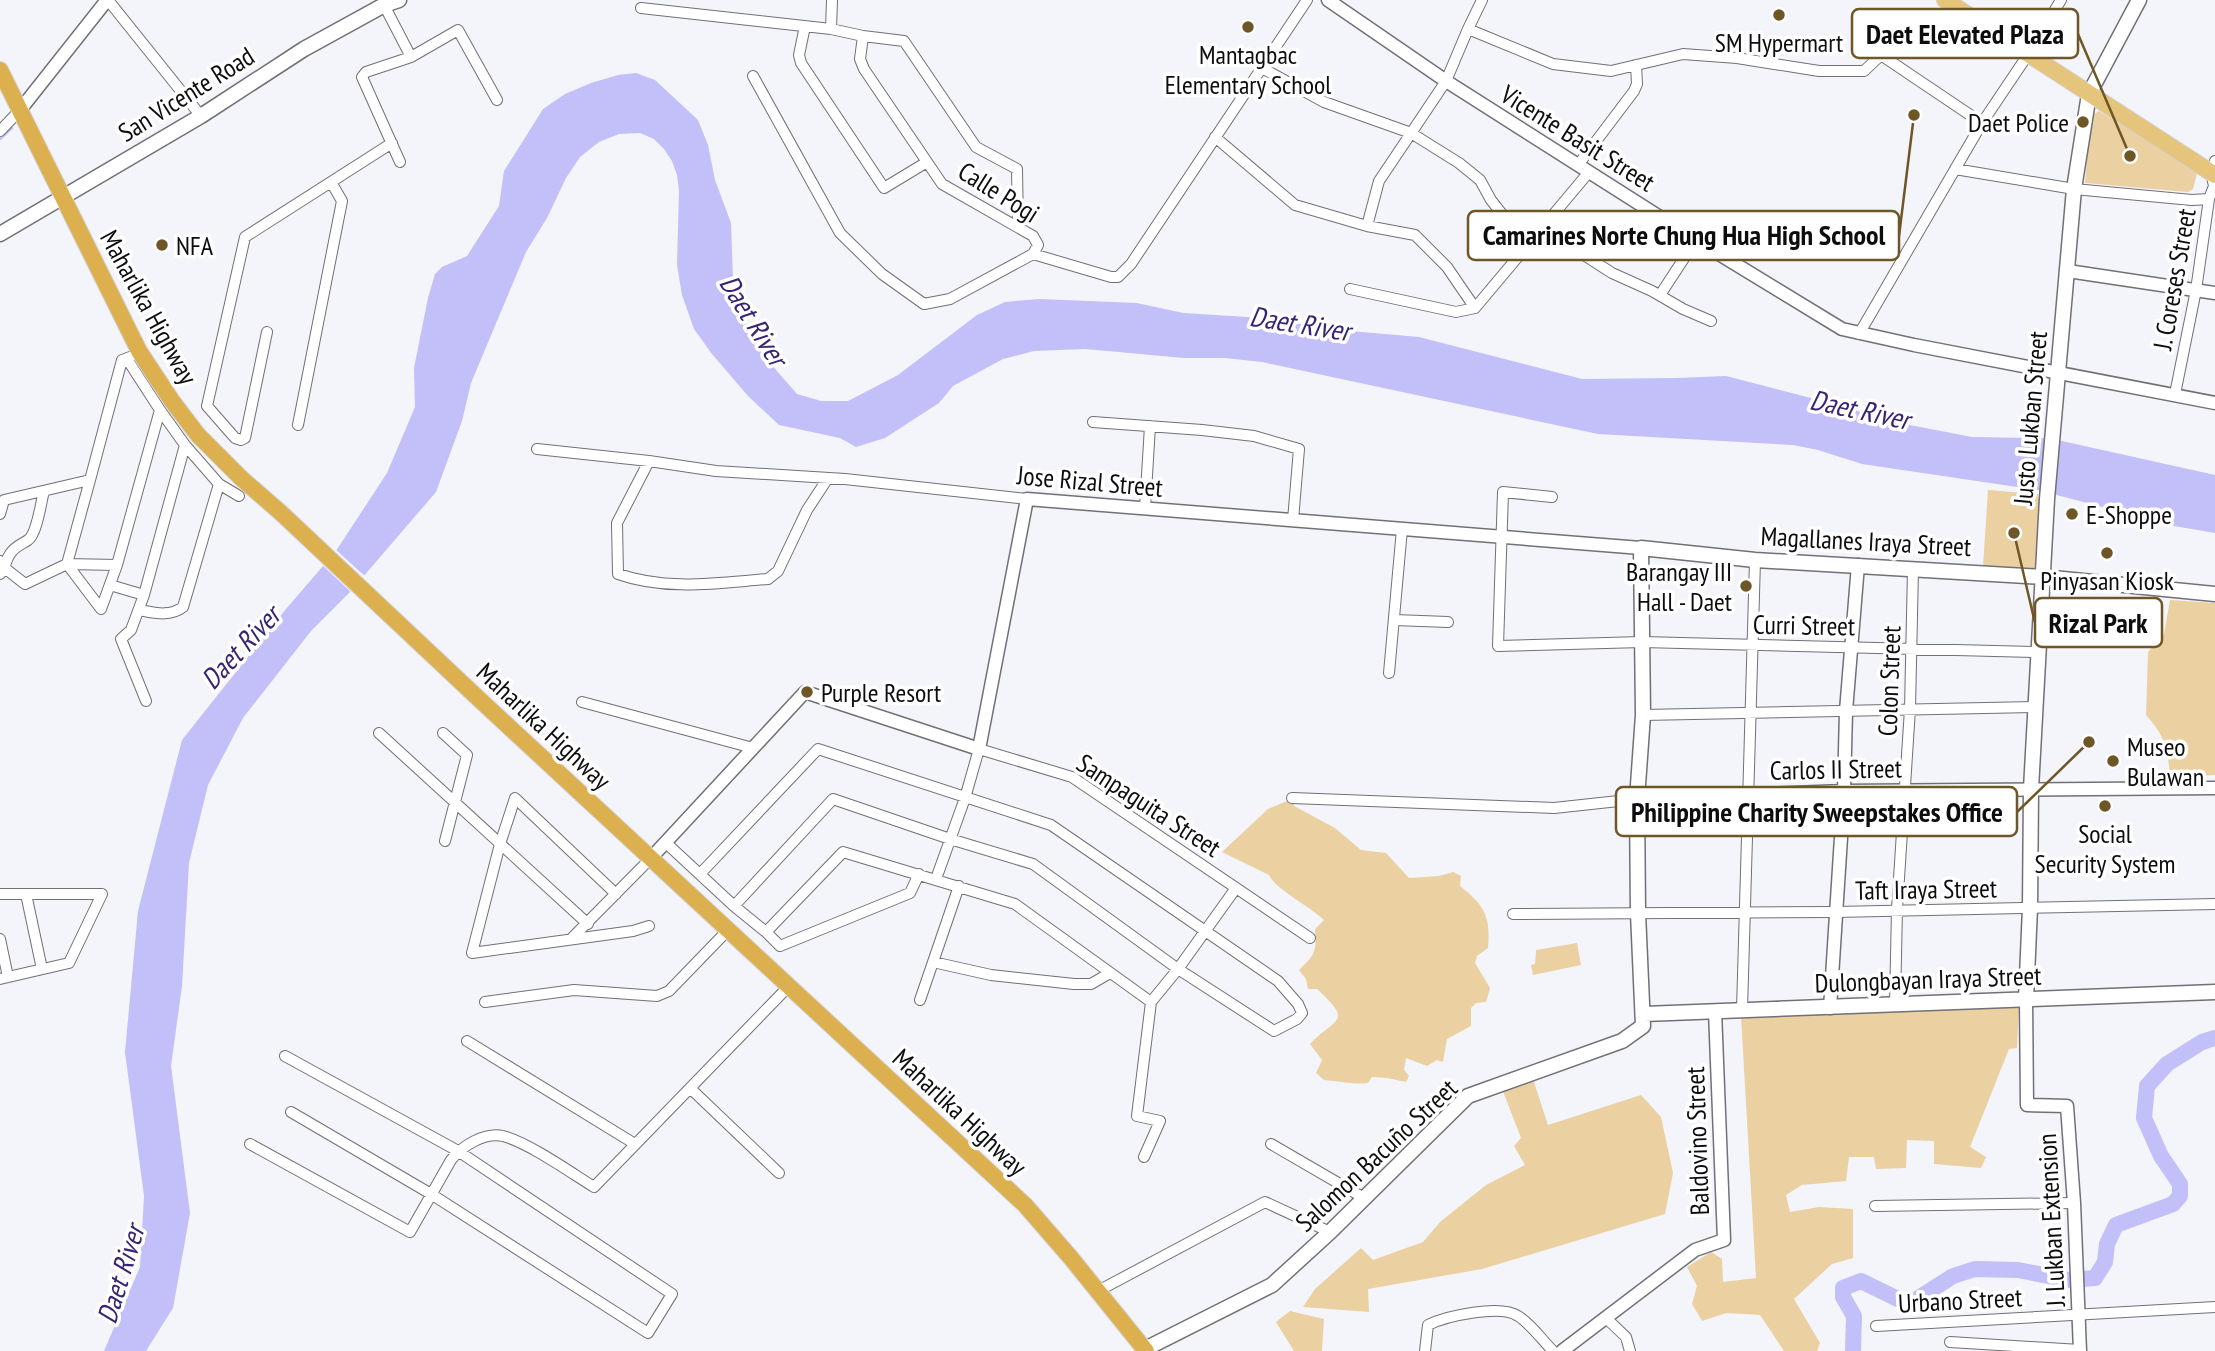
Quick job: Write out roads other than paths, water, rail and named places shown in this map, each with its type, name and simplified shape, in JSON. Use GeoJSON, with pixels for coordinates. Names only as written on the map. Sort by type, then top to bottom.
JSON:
{"type":"FeatureCollection","features":[{"type":"Feature","properties":{"kind":"highway","name":"Maharlika Highway"},"geometry":{"type":"LineString","coordinates":[[0,70],[63,197],[133,355],[198,435],[242,479],[1025,1205],[1144,1350]]}},
{"type":"Feature","properties":{"kind":"main road","name":"San Vicente Road"},"geometry":{"type":"LineString","coordinates":[[0,234],[201,116],[304,49],[384,5],[399,0]]}},
{"type":"Feature","properties":{"kind":"main road"},"geometry":{"type":"LineString","coordinates":[[1945,0],[2089,94],[2214,170]]}},
{"type":"Feature","properties":{"kind":"main road","name":"Justo Lukban Street"},"geometry":{"type":"LineString","coordinates":[[2026,999],[2031,789],[2038,652],[2052,428],[2074,189],[2089,94],[2139,0]]}},
{"type":"Feature","properties":{"kind":"main road"},"geometry":{"type":"LineString","coordinates":[[1640,548],[1643,715],[1637,799],[1638,913],[1644,1014]]}},
{"type":"Feature","properties":{"kind":"main road","name":"Magallanes Iraya Street"},"geometry":{"type":"LineString","coordinates":[[1640,548],[1755,559],[2043,577],[2215,594]]}},
{"type":"Feature","properties":{"kind":"main road","name":"Dulongbayan Iraya Street"},"geometry":{"type":"LineString","coordinates":[[1644,1014],[2215,992]]}},
{"type":"Feature","properties":{"kind":"main road","name":"Salomon Bacuño Street"},"geometry":{"type":"LineString","coordinates":[[1144,1350],[1272,1285],[1330,1232],[1468,1096],[1622,1041],[1643,1026],[1644,1014]]}},
{"type":"Feature","properties":{"kind":"street"},"geometry":{"type":"LineString","coordinates":[[0,131],[20,110],[107,0],[201,116]]}},
{"type":"Feature","properties":{"kind":"street"},"geometry":{"type":"LineString","coordinates":[[831,29],[832,0]]}},
{"type":"Feature","properties":{"kind":"street","name":"Calle Pogi"},"geometry":{"type":"LineString","coordinates":[[863,36],[860,59],[864,69],[942,184],[1033,236],[1038,248],[1033,254],[1118,277],[1131,264],[1307,0]]}},
{"type":"Feature","properties":{"kind":"street","name":"Vicente Basit Street"},"geometry":{"type":"LineString","coordinates":[[1328,0],[1446,81],[1842,329],[2215,402]]}},
{"type":"Feature","properties":{"kind":"street"},"geometry":{"type":"LineString","coordinates":[[1367,226],[1379,181],[1446,81],[1482,0]]}},
{"type":"Feature","properties":{"kind":"street"},"geometry":{"type":"LineString","coordinates":[[1859,334],[1982,123],[2061,0]]}},
{"type":"Feature","properties":{"kind":"street"},"geometry":{"type":"LineString","coordinates":[[384,5],[411,57]]}},
{"type":"Feature","properties":{"kind":"street"},"geometry":{"type":"LineString","coordinates":[[640,8],[831,29],[904,41],[976,147],[1017,169],[1018,227]]}},
{"type":"Feature","properties":{"kind":"street"},"geometry":{"type":"LineString","coordinates":[[805,26],[799,55],[802,63],[884,188],[927,162]]}},
{"type":"Feature","properties":{"kind":"street"},"geometry":{"type":"LineString","coordinates":[[1468,29],[1553,64],[1611,71],[1683,54],[1737,58],[1819,71],[1864,71],[1881,55],[1982,123]]}},
{"type":"Feature","properties":{"kind":"street"},"geometry":{"type":"LineString","coordinates":[[400,162],[362,77],[366,72],[411,57],[458,30],[497,100]]}},
{"type":"Feature","properties":{"kind":"street"},"geometry":{"type":"LineString","coordinates":[[1350,289],[1455,312],[1475,308],[1542,228],[1583,168],[1637,84],[1636,65]]}},
{"type":"Feature","properties":{"kind":"street"},"geometry":{"type":"LineString","coordinates":[[1262,68],[1324,102],[1410,133],[1459,163],[1480,180],[1491,200],[1527,246]]}},
{"type":"Feature","properties":{"kind":"street"},"geometry":{"type":"LineString","coordinates":[[753,76],[840,233],[883,274],[923,304],[950,299],[1033,254]]}},
{"type":"Feature","properties":{"kind":"street"},"geometry":{"type":"LineString","coordinates":[[1215,137],[1295,205],[1367,226],[1415,235],[1447,267],[1475,308]]}},
{"type":"Feature","properties":{"kind":"street"},"geometry":{"type":"LineString","coordinates":[[267,332],[245,438],[241,440],[235,438],[206,406],[245,237],[392,143]]}},
{"type":"Feature","properties":{"kind":"street"},"geometry":{"type":"LineString","coordinates":[[1955,169],[2074,189],[2192,200],[2209,199]]}},
{"type":"Feature","properties":{"kind":"street","name":"J. Coreses Street"},"geometry":{"type":"LineString","coordinates":[[2175,394],[2196,290],[2209,199],[2214,186],[2214,170]]}},
{"type":"Feature","properties":{"kind":"street"},"geometry":{"type":"LineString","coordinates":[[298,425],[342,201],[331,182]]}},
{"type":"Feature","properties":{"kind":"street"},"geometry":{"type":"LineString","coordinates":[[1542,228],[1612,273],[1711,321]]}},
{"type":"Feature","properties":{"kind":"street"},"geometry":{"type":"LineString","coordinates":[[1660,295],[1696,240]]}},
{"type":"Feature","properties":{"kind":"street"},"geometry":{"type":"LineString","coordinates":[[2068,271],[2215,293]]}},
{"type":"Feature","properties":{"kind":"street"},"geometry":{"type":"LineString","coordinates":[[67,564],[122,360],[133,355],[160,410],[185,445],[219,484],[239,496]]}},
{"type":"Feature","properties":{"kind":"street"},"geometry":{"type":"LineString","coordinates":[[67,564],[101,609],[117,565],[160,410]]}},
{"type":"Feature","properties":{"kind":"street"},"geometry":{"type":"LineString","coordinates":[[1093,422],[1254,436],[1299,449],[1293,520]]}},
{"type":"Feature","properties":{"kind":"street"},"geometry":{"type":"LineString","coordinates":[[1145,508],[1150,426]]}},
{"type":"Feature","properties":{"kind":"street"},"geometry":{"type":"LineString","coordinates":[[146,701],[121,639],[131,630],[144,595],[185,445]]}},
{"type":"Feature","properties":{"kind":"street","name":"Jose Rizal Street"},"geometry":{"type":"LineString","coordinates":[[537,449],[716,471],[828,478],[1027,499],[1640,548]]}},
{"type":"Feature","properties":{"kind":"street"},"geometry":{"type":"LineString","coordinates":[[649,461],[617,523],[618,574],[640,582],[669,586],[768,579],[778,571],[807,510],[828,478]]}},
{"type":"Feature","properties":{"kind":"street"},"geometry":{"type":"LineString","coordinates":[[0,514],[4,500],[90,480]]}},
{"type":"Feature","properties":{"kind":"street"},"geometry":{"type":"LineString","coordinates":[[139,610],[164,614],[176,613],[183,607],[219,484]]}},
{"type":"Feature","properties":{"kind":"street"},"geometry":{"type":"LineString","coordinates":[[44,491],[33,534],[29,540],[11,551],[2,568],[25,584],[67,564],[117,565]]}},
{"type":"Feature","properties":{"kind":"street"},"geometry":{"type":"LineString","coordinates":[[1500,536],[1503,492],[1552,497]]}},
{"type":"Feature","properties":{"kind":"street"},"geometry":{"type":"LineString","coordinates":[[936,879],[979,750],[1027,499]]}},
{"type":"Feature","properties":{"kind":"street"},"geometry":{"type":"LineString","coordinates":[[1389,673],[1402,529]]}},
{"type":"Feature","properties":{"kind":"street","name":"Curri Street"},"geometry":{"type":"LineString","coordinates":[[1500,536],[1498,646],[1642,642],[2038,652]]}},
{"type":"Feature","properties":{"kind":"street"},"geometry":{"type":"LineString","coordinates":[[1742,1010],[1755,559]]}},
{"type":"Feature","properties":{"kind":"street"},"geometry":{"type":"LineString","coordinates":[[1830,1008],[1844,790],[1846,711],[1858,565]]}},
{"type":"Feature","properties":{"kind":"street","name":"Colon Street"},"geometry":{"type":"LineString","coordinates":[[1895,1004],[1897,909],[1910,709],[1913,569]]}},
{"type":"Feature","properties":{"kind":"street"},"geometry":{"type":"LineString","coordinates":[[110,585],[144,595]]}},
{"type":"Feature","properties":{"kind":"street"},"geometry":{"type":"LineString","coordinates":[[1394,620],[1448,622]]}},
{"type":"Feature","properties":{"kind":"street","name":"Sampaguita Street"},"geometry":{"type":"LineString","coordinates":[[650,858],[805,692],[979,750],[1072,777],[1310,938]]}},
{"type":"Feature","properties":{"kind":"street"},"geometry":{"type":"LineString","coordinates":[[582,702],[753,748]]}},
{"type":"Feature","properties":{"kind":"street"},"geometry":{"type":"LineString","coordinates":[[1643,715],[2035,707]]}},
{"type":"Feature","properties":{"kind":"street"},"geometry":{"type":"LineString","coordinates":[[379,733],[588,923]]}},
{"type":"Feature","properties":{"kind":"street"},"geometry":{"type":"LineString","coordinates":[[443,733],[467,755],[445,841]]}},
{"type":"Feature","properties":{"kind":"street"},"geometry":{"type":"LineString","coordinates":[[700,874],[818,749],[1051,825],[1278,981],[1298,1004],[1302,1013],[1297,1019],[1274,1031],[1178,969],[1033,864],[833,799],[734,906]]}},
{"type":"Feature","properties":{"kind":"street","name":"Carlos II Street"},"geometry":{"type":"LineString","coordinates":[[1292,799],[1554,807],[1637,799],[1844,790],[2215,788]]}},
{"type":"Feature","properties":{"kind":"street"},"geometry":{"type":"LineString","coordinates":[[617,894],[515,797],[472,953],[634,932],[649,926]]}},
{"type":"Feature","properties":{"kind":"street"},"geometry":{"type":"LineString","coordinates":[[664,842],[780,946],[910,893],[919,874]]}},
{"type":"Feature","properties":{"kind":"street"},"geometry":{"type":"LineString","coordinates":[[766,932],[843,852],[1015,904],[1151,1002]]}},
{"type":"Feature","properties":{"kind":"street"},"geometry":{"type":"LineString","coordinates":[[572,938],[650,858]]}},
{"type":"Feature","properties":{"kind":"street"},"geometry":{"type":"LineString","coordinates":[[920,1000],[958,886]]}},
{"type":"Feature","properties":{"kind":"street"},"geometry":{"type":"LineString","coordinates":[[1144,1157],[1160,1121],[1137,1116],[1151,1002],[1236,888]]}},
{"type":"Feature","properties":{"kind":"street"},"geometry":{"type":"LineString","coordinates":[[0,894],[102,894],[69,962],[4,978],[0,939]]}},
{"type":"Feature","properties":{"kind":"street"},"geometry":{"type":"LineString","coordinates":[[26,894],[42,969]]}},
{"type":"Feature","properties":{"kind":"street","name":"Taft Iraya Street"},"geometry":{"type":"LineString","coordinates":[[1513,914],[1836,912],[2215,904]]}},
{"type":"Feature","properties":{"kind":"street"},"geometry":{"type":"LineString","coordinates":[[485,1002],[574,990],[657,996],[669,991],[728,930]]}},
{"type":"Feature","properties":{"kind":"street"},"geometry":{"type":"LineString","coordinates":[[933,962],[991,975],[1074,984],[1091,984],[1110,973]]}},
{"type":"Feature","properties":{"kind":"street"},"geometry":{"type":"LineString","coordinates":[[250,1144],[410,1232],[458,1151],[485,1137],[502,1136],[534,1150],[594,1187],[789,986]]}},
{"type":"Feature","properties":{"kind":"street","name":"J. Lukban Extension"},"geometry":{"type":"LineString","coordinates":[[2026,999],[2027,1105],[2067,1106],[2080,1351]]}},
{"type":"Feature","properties":{"kind":"street","name":"Baldovino Street"},"geometry":{"type":"LineString","coordinates":[[1562,1351],[1695,1250],[1724,1240],[1715,1011]]}},
{"type":"Feature","properties":{"kind":"street"},"geometry":{"type":"LineString","coordinates":[[467,1041],[635,1144]]}},
{"type":"Feature","properties":{"kind":"street"},"geometry":{"type":"LineString","coordinates":[[285,1056],[458,1151],[672,1294],[648,1333],[431,1194],[291,1112]]}},
{"type":"Feature","properties":{"kind":"street"},"geometry":{"type":"LineString","coordinates":[[690,1088],[779,1173]]}},
{"type":"Feature","properties":{"kind":"street"},"geometry":{"type":"LineString","coordinates":[[1270,1144],[1364,1198]]}},
{"type":"Feature","properties":{"kind":"street"},"geometry":{"type":"LineString","coordinates":[[1098,1291],[1265,1202],[1330,1232]]}},
{"type":"Feature","properties":{"kind":"street"},"geometry":{"type":"LineString","coordinates":[[1875,1206],[2074,1203]]}},
{"type":"Feature","properties":{"kind":"street","name":"Urbano Street"},"geometry":{"type":"LineString","coordinates":[[1876,1326],[2215,1307]]}},
{"type":"Feature","properties":{"kind":"street"},"geometry":{"type":"LineString","coordinates":[[1425,1351],[1428,1325],[1467,1314],[1500,1311],[1518,1315],[1553,1351]]}},
{"type":"Feature","properties":{"kind":"street"},"geometry":{"type":"LineString","coordinates":[[1606,1318],[1626,1337],[1630,1351]]}},
{"type":"Feature","properties":{"kind":"street"},"geometry":{"type":"LineString","coordinates":[[1950,1342],[2080,1351]]}},
{"type":"Feature","properties":{"kind":"water"},"geometry":{"type":"Polygon","coordinates":[[[636,73],[655,80],[698,120],[708,145],[715,180],[731,223],[734,307],[776,370],[797,394],[821,401],[848,401],[898,375],[977,315],[1005,302],[1039,299],[1137,303],[1183,313],[1264,318],[1339,330],[1419,337],[1582,379],[1726,376],[1889,421],[1972,437],[2042,438],[2062,441],[2215,475],[2215,533],[2174,526],[2038,490],[1862,464],[1793,445],[1598,434],[1262,362],[1085,349],[1034,351],[1003,359],[953,386],[939,403],[885,438],[856,447],[840,438],[779,425],[748,396],[712,354],[694,329],[682,295],[677,265],[679,191],[672,161],[654,139],[640,133],[619,134],[599,142],[580,157],[526,252],[471,383],[462,421],[436,492],[350,592],[311,631],[243,718],[208,785],[189,863],[182,986],[171,1066],[190,1213],[173,1308],[146,1351],[104,1351],[140,1267],[144,1196],[125,1052],[138,911],[182,740],[286,609],[336,551],[387,473],[415,407],[414,368],[435,274],[442,267],[467,256],[499,206],[504,171],[543,109],[565,94],[591,83],[636,73]]]}},
{"type":"Feature","properties":{"kind":"waterway"},"geometry":{"type":"LineString","coordinates":[[31,106],[59,70]]}},
{"type":"Feature","properties":{"kind":"waterway"},"geometry":{"type":"LineString","coordinates":[[0,139],[12,128]]}},
{"type":"Feature","properties":{"kind":"waterway"},"geometry":{"type":"LineString","coordinates":[[1853,1351],[1854,1316],[1843,1297],[1843,1288],[1861,1281],[1904,1302],[1914,1301],[1953,1276],[1975,1269],[2018,1270],[2069,1280],[2095,1278],[2105,1262],[2107,1244],[2116,1225],[2173,1204],[2180,1196],[2180,1184],[2161,1156],[2144,1118],[2147,1086],[2167,1064],[2202,1042],[2215,1038]]}},
{"type":"Feature","properties":{"kind":"place","name":"SM Hypermart"},"geometry":{"type":"Point","coordinates":[1779,15]}},
{"type":"Feature","properties":{"kind":"place","name":"Mantagbac Elementary School"},"geometry":{"type":"Point","coordinates":[1248,27]}},
{"type":"Feature","properties":{"kind":"place","name":"Camarines Norte Chung Hua High School"},"geometry":{"type":"Point","coordinates":[1914,115]}},
{"type":"Feature","properties":{"kind":"place","name":"Daet Police"},"geometry":{"type":"Point","coordinates":[2083,122]}},
{"type":"Feature","properties":{"kind":"place","name":"Daet Elevated Plaza"},"geometry":{"type":"Point","coordinates":[2130,156]}},
{"type":"Feature","properties":{"kind":"place","name":"NFA"},"geometry":{"type":"Point","coordinates":[162,245]}},
{"type":"Feature","properties":{"kind":"place","name":"E-Shoppe"},"geometry":{"type":"Point","coordinates":[2072,514]}},
{"type":"Feature","properties":{"kind":"place","name":"Rizal Park"},"geometry":{"type":"Point","coordinates":[2014,533]}},
{"type":"Feature","properties":{"kind":"place","name":"Pinyasan Kiosk"},"geometry":{"type":"Point","coordinates":[2107,553]}},
{"type":"Feature","properties":{"kind":"place","name":"Barangay III Hall - Daet"},"geometry":{"type":"Point","coordinates":[1746,586]}},
{"type":"Feature","properties":{"kind":"place","name":"Purple Resort"},"geometry":{"type":"Point","coordinates":[807,692]}},
{"type":"Feature","properties":{"kind":"place","name":"Philippine Charity Sweepstakes Office"},"geometry":{"type":"Point","coordinates":[2089,742]}},
{"type":"Feature","properties":{"kind":"place","name":"Museo Bulawan"},"geometry":{"type":"Point","coordinates":[2113,761]}},
{"type":"Feature","properties":{"kind":"place","name":"Social Security System"},"geometry":{"type":"Point","coordinates":[2105,806]}},
{"type":"Feature","properties":{"kind":"water label","name":"Daet River"},"geometry":{"type":"Point","coordinates":[754,320]}},
{"type":"Feature","properties":{"kind":"water label","name":"Daet River"},"geometry":{"type":"Point","coordinates":[1300,323]}},
{"type":"Feature","properties":{"kind":"water label","name":"Daet River"},"geometry":{"type":"Point","coordinates":[1860,409]}},
{"type":"Feature","properties":{"kind":"water label","name":"Daet River"},"geometry":{"type":"Point","coordinates":[240,647]}},
{"type":"Feature","properties":{"kind":"water label","name":"Daet River"},"geometry":{"type":"Point","coordinates":[120,1274]}}]}
